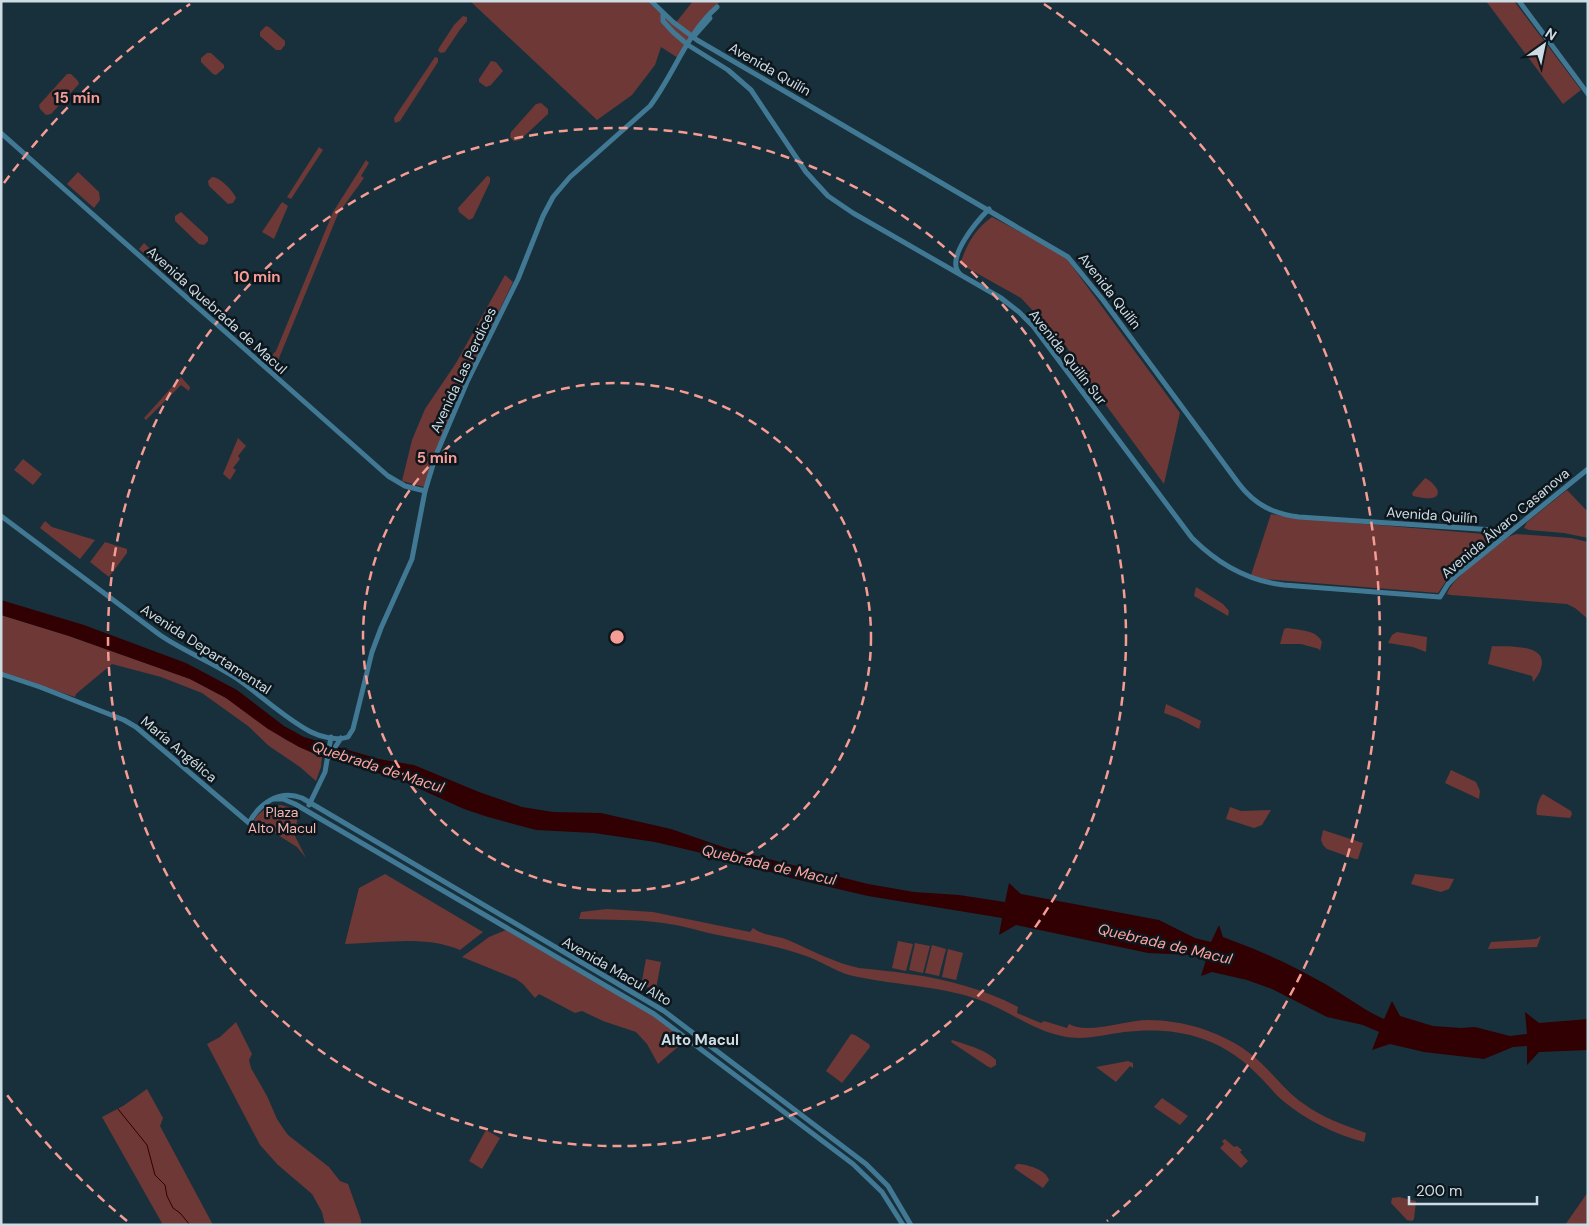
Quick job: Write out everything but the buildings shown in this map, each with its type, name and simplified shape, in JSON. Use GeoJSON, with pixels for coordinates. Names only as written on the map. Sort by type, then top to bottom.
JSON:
{"type":"FeatureCollection","features":[{"type":"Feature","properties":{"kind":"street","name":"Avenida Quilín"},"geometry":{"type":"LineString","coordinates":[[651,1],[693,37],[1073,260],[1239,484],[1249,496],[1260,504],[1275,512],[1299,517],[1510,531]]}},
{"type":"Feature","properties":{"kind":"street","name":"Avenida Las Perdices"},"geometry":{"type":"LineString","coordinates":[[341,738],[348,738],[353,729],[374,646],[412,559],[425,491],[436,454],[467,382],[508,301],[543,216],[553,197],[570,177],[650,106],[698,26],[721,1]]}},
{"type":"Feature","properties":{"kind":"street"},"geometry":{"type":"LineString","coordinates":[[1519,1],[1588,94]]}},
{"type":"Feature","properties":{"kind":"street","name":"Avenida Quilín Sur"},"geometry":{"type":"LineString","coordinates":[[663,12],[662,17],[665,25],[688,45],[736,76],[756,96],[801,165],[823,191],[846,209],[1010,304],[1026,319],[1184,528],[1201,547],[1221,563],[1249,577],[1273,584],[1440,597]]}},
{"type":"Feature","properties":{"kind":"street"},"geometry":{"type":"LineString","coordinates":[[728,70],[734,62]]}},
{"type":"Feature","properties":{"kind":"street"},"geometry":{"type":"LineString","coordinates":[[736,76],[742,66]]}},
{"type":"Feature","properties":{"kind":"street","name":"Avenida Quebrada de Macul"},"geometry":{"type":"LineString","coordinates":[[1,133],[388,476],[405,486],[425,491]]}},
{"type":"Feature","properties":{"kind":"street"},"geometry":{"type":"LineString","coordinates":[[942,266],[950,268],[955,264],[970,232],[989,209]]}},
{"type":"Feature","properties":{"kind":"street"},"geometry":{"type":"LineString","coordinates":[[955,264],[956,270],[963,277]]}},
{"type":"Feature","properties":{"kind":"street","name":"Avenida Álvaro Casanova"},"geometry":{"type":"LineString","coordinates":[[1440,597],[1456,575],[1588,469]]}},
{"type":"Feature","properties":{"kind":"street","name":"Avenida Departamental"},"geometry":{"type":"LineString","coordinates":[[1,516],[168,640],[234,677],[305,729],[321,736],[331,737]]}},
{"type":"Feature","properties":{"kind":"street","name":"María Angélica"},"geometry":{"type":"LineString","coordinates":[[1,674],[40,686],[124,720],[136,727],[249,823],[257,811],[271,800]]}},
{"type":"Feature","properties":{"kind":"street"},"geometry":{"type":"LineString","coordinates":[[333,745],[331,737],[341,738]]}},
{"type":"Feature","properties":{"kind":"street"},"geometry":{"type":"LineString","coordinates":[[306,811],[322,778],[333,745],[341,738]]}},
{"type":"Feature","properties":{"kind":"street","name":"Avenida Macul Alto"},"geometry":{"type":"LineString","coordinates":[[271,800],[280,795],[291,795],[310,802],[664,1011],[866,1164],[888,1186],[911,1225]]}},
{"type":"Feature","properties":{"kind":"street","name":"Avenida Macul Alto"},"geometry":{"type":"LineString","coordinates":[[271,800],[287,800],[654,1014],[853,1164],[882,1192],[903,1225]]}},
{"type":"Feature","properties":{"kind":"green space"},"geometry":{"type":"Polygon","coordinates":[[[470,1],[647,1],[674,25],[693,1],[720,1],[678,58],[661,47],[655,65],[632,95],[597,120],[470,1]]]}},
{"type":"Feature","properties":{"kind":"green space"},"geometry":{"type":"Polygon","coordinates":[[[1486,1],[1514,1],[1581,90],[1563,104],[1486,1]]]}},
{"type":"Feature","properties":{"kind":"green space"},"geometry":{"type":"Polygon","coordinates":[[[463,16],[467,17],[467,21],[445,52],[441,53],[438,51],[439,48],[454,25],[463,16]]]}},
{"type":"Feature","properties":{"kind":"green space"},"geometry":{"type":"Polygon","coordinates":[[[266,26],[285,41],[285,45],[281,50],[276,50],[260,36],[260,32],[266,26]]]}},
{"type":"Feature","properties":{"kind":"green space"},"geometry":{"type":"Polygon","coordinates":[[[207,53],[211,53],[224,65],[224,68],[216,75],[201,62],[201,58],[207,53]]]}},
{"type":"Feature","properties":{"kind":"green space"},"geometry":{"type":"Polygon","coordinates":[[[435,57],[438,58],[438,62],[400,121],[395,123],[394,118],[435,57]]]}},
{"type":"Feature","properties":{"kind":"green space"},"geometry":{"type":"Polygon","coordinates":[[[491,61],[496,62],[503,71],[491,85],[486,87],[479,82],[479,79],[491,61]]]}},
{"type":"Feature","properties":{"kind":"green space"},"geometry":{"type":"Polygon","coordinates":[[[67,74],[71,74],[79,84],[51,114],[46,115],[39,105],[67,74]]]}},
{"type":"Feature","properties":{"kind":"green space"},"geometry":{"type":"Polygon","coordinates":[[[541,103],[548,109],[548,114],[520,140],[514,141],[510,137],[511,132],[536,104],[541,103]]]}},
{"type":"Feature","properties":{"kind":"green space"},"geometry":{"type":"Polygon","coordinates":[[[319,147],[323,150],[291,199],[287,197],[319,147]]]}},
{"type":"Feature","properties":{"kind":"green space"},"geometry":{"type":"Polygon","coordinates":[[[366,160],[369,163],[361,176],[364,178],[338,214],[277,363],[273,367],[266,361],[276,351],[333,212],[366,160]]]}},
{"type":"Feature","properties":{"kind":"green space"},"geometry":{"type":"Polygon","coordinates":[[[78,172],[99,192],[100,200],[94,208],[67,184],[78,172]]]}},
{"type":"Feature","properties":{"kind":"green space"},"geometry":{"type":"Polygon","coordinates":[[[487,176],[490,177],[490,182],[473,218],[469,220],[459,212],[458,208],[487,176]]]}},
{"type":"Feature","properties":{"kind":"green space"},"geometry":{"type":"Polygon","coordinates":[[[212,177],[226,185],[232,192],[236,198],[233,203],[228,204],[209,186],[208,181],[212,177]]]}},
{"type":"Feature","properties":{"kind":"green space"},"geometry":{"type":"Polygon","coordinates":[[[282,202],[288,206],[274,239],[262,232],[282,202]]]}},
{"type":"Feature","properties":{"kind":"green space"},"geometry":{"type":"Polygon","coordinates":[[[181,212],[208,237],[208,241],[204,245],[199,244],[175,221],[175,216],[181,212]]]}},
{"type":"Feature","properties":{"kind":"green space"},"geometry":{"type":"Polygon","coordinates":[[[992,217],[1064,255],[1180,413],[1164,484],[1097,393],[1066,346],[1021,298],[960,264],[972,237],[992,217]]]}},
{"type":"Feature","properties":{"kind":"green space"},"geometry":{"type":"Polygon","coordinates":[[[144,243],[176,274],[176,282],[139,249],[144,243]]]}},
{"type":"Feature","properties":{"kind":"green space"},"geometry":{"type":"Polygon","coordinates":[[[505,275],[513,282],[464,383],[424,487],[402,481],[412,440],[425,409],[456,363],[505,275]]]}},
{"type":"Feature","properties":{"kind":"green space"},"geometry":{"type":"Polygon","coordinates":[[[181,377],[190,387],[189,391],[181,385],[146,420],[144,418],[181,377]]]}},
{"type":"Feature","properties":{"kind":"green space"},"geometry":{"type":"Polygon","coordinates":[[[238,438],[246,446],[238,456],[240,459],[233,468],[236,470],[230,480],[223,474],[238,438]]]}},
{"type":"Feature","properties":{"kind":"green space"},"geometry":{"type":"Polygon","coordinates":[[[23,459],[42,474],[33,485],[14,470],[23,459]]]}},
{"type":"Feature","properties":{"kind":"green space"},"geometry":{"type":"Polygon","coordinates":[[[1425,478],[1435,486],[1438,492],[1437,495],[1430,498],[1413,496],[1412,493],[1425,478]]]}},
{"type":"Feature","properties":{"kind":"green space"},"geometry":{"type":"Polygon","coordinates":[[[1567,490],[1588,512],[1588,538],[1524,528],[1527,522],[1567,490]]]}},
{"type":"Feature","properties":{"kind":"green space"},"geometry":{"type":"Polygon","coordinates":[[[1271,514],[1295,518],[1496,535],[1448,578],[1438,593],[1250,578],[1271,514]]]}},
{"type":"Feature","properties":{"kind":"green space"},"geometry":{"type":"Polygon","coordinates":[[[45,521],[52,527],[95,540],[80,559],[40,528],[45,521]]]}},
{"type":"Feature","properties":{"kind":"green space"},"geometry":{"type":"Polygon","coordinates":[[[1516,534],[1571,538],[1588,542],[1588,619],[1567,604],[1447,594],[1450,587],[1474,564],[1508,537],[1516,534]]]}},
{"type":"Feature","properties":{"kind":"green space"},"geometry":{"type":"Polygon","coordinates":[[[105,542],[127,549],[127,553],[109,577],[90,562],[105,542]]]}},
{"type":"Feature","properties":{"kind":"green space"},"geometry":{"type":"Polygon","coordinates":[[[1196,587],[1223,604],[1229,611],[1228,616],[1194,596],[1196,587]]]}},
{"type":"Feature","properties":{"kind":"green space"},"geometry":{"type":"Polygon","coordinates":[[[1,615],[69,636],[190,679],[226,698],[286,740],[322,757],[316,781],[300,767],[269,746],[248,726],[202,693],[161,677],[112,664],[76,694],[75,697],[1,673],[1,615]]]}},
{"type":"Feature","properties":{"kind":"green space"},"geometry":{"type":"Polygon","coordinates":[[[1284,629],[1307,631],[1316,635],[1322,642],[1320,651],[1319,649],[1301,644],[1280,644],[1284,629]]]}},
{"type":"Feature","properties":{"kind":"green space"},"geometry":{"type":"Polygon","coordinates":[[[1397,632],[1427,637],[1426,652],[1413,647],[1388,643],[1392,635],[1397,632]]]}},
{"type":"Feature","properties":{"kind":"green space"},"geometry":{"type":"Polygon","coordinates":[[[1492,646],[1533,650],[1539,654],[1542,660],[1539,674],[1533,682],[1532,676],[1488,664],[1492,646]]]}},
{"type":"Feature","properties":{"kind":"green space"},"geometry":{"type":"Polygon","coordinates":[[[1166,704],[1201,721],[1199,729],[1164,713],[1166,704]]]}},
{"type":"Feature","properties":{"kind":"green space"},"geometry":{"type":"Polygon","coordinates":[[[1451,770],[1476,782],[1480,791],[1479,799],[1445,783],[1451,770]]]}},
{"type":"Feature","properties":{"kind":"green space"},"geometry":{"type":"Polygon","coordinates":[[[1543,794],[1571,811],[1570,818],[1537,815],[1538,804],[1543,794]]]}},
{"type":"Feature","properties":{"kind":"green space","name":"Plaza Alto Macul"},"geometry":{"type":"Polygon","coordinates":[[[281,805],[299,813],[294,834],[306,858],[297,847],[254,820],[266,809],[281,805]]]}},
{"type":"Feature","properties":{"kind":"green space"},"geometry":{"type":"Polygon","coordinates":[[[1230,807],[1241,811],[1271,810],[1262,825],[1254,828],[1226,819],[1230,807]]]}},
{"type":"Feature","properties":{"kind":"green space"},"geometry":{"type":"Polygon","coordinates":[[[1323,830],[1363,843],[1358,859],[1327,849],[1321,840],[1323,830]]]}},
{"type":"Feature","properties":{"kind":"green space"},"geometry":{"type":"Polygon","coordinates":[[[385,874],[483,932],[460,950],[447,945],[418,941],[345,944],[359,888],[385,874]]]}},
{"type":"Feature","properties":{"kind":"green space"},"geometry":{"type":"Polygon","coordinates":[[[1415,874],[1454,879],[1449,889],[1441,892],[1411,884],[1415,874]]]}},
{"type":"Feature","properties":{"kind":"green space"},"geometry":{"type":"Polygon","coordinates":[[[607,909],[653,912],[750,932],[753,928],[761,933],[788,940],[850,966],[937,979],[978,990],[1018,1007],[1017,1013],[1041,1023],[1044,1021],[1067,1028],[1069,1024],[1077,1027],[1096,1028],[1154,1020],[1200,1028],[1243,1048],[1263,1064],[1289,1092],[1311,1109],[1334,1121],[1366,1133],[1364,1142],[1342,1135],[1301,1114],[1282,1100],[1256,1072],[1235,1055],[1220,1046],[1194,1036],[1174,1032],[1144,1031],[1085,1038],[1062,1036],[1040,1029],[977,999],[930,988],[849,975],[792,951],[663,923],[632,920],[579,919],[581,912],[607,909]]]}},
{"type":"Feature","properties":{"kind":"green space"},"geometry":{"type":"Polygon","coordinates":[[[506,930],[652,1015],[686,1040],[658,1064],[647,1044],[636,1032],[603,1021],[582,1011],[575,1013],[539,994],[535,998],[516,979],[462,957],[489,937],[506,930]]]}},
{"type":"Feature","properties":{"kind":"green space"},"geometry":{"type":"Polygon","coordinates":[[[1541,936],[1537,947],[1488,949],[1491,942],[1536,939],[1541,936]]]}},
{"type":"Feature","properties":{"kind":"green space"},"geometry":{"type":"Polygon","coordinates":[[[898,941],[913,944],[906,971],[892,968],[898,941]]]}},
{"type":"Feature","properties":{"kind":"green space"},"geometry":{"type":"Polygon","coordinates":[[[915,943],[930,946],[923,973],[909,970],[915,943]]]}},
{"type":"Feature","properties":{"kind":"green space"},"geometry":{"type":"Polygon","coordinates":[[[932,945],[946,949],[939,976],[925,973],[932,945]]]}},
{"type":"Feature","properties":{"kind":"green space"},"geometry":{"type":"Polygon","coordinates":[[[948,949],[963,953],[956,980],[942,977],[948,949]]]}},
{"type":"Feature","properties":{"kind":"green space"},"geometry":{"type":"Polygon","coordinates":[[[646,959],[661,962],[656,989],[641,986],[646,959]]]}},
{"type":"Feature","properties":{"kind":"green space"},"geometry":{"type":"Polygon","coordinates":[[[236,1022],[252,1054],[249,1060],[251,1068],[267,1096],[277,1119],[288,1135],[329,1167],[340,1181],[348,1184],[361,1220],[361,1225],[325,1225],[322,1212],[312,1194],[278,1165],[260,1145],[207,1044],[220,1037],[236,1022]]]}},
{"type":"Feature","properties":{"kind":"green space"},"geometry":{"type":"Polygon","coordinates":[[[851,1034],[869,1044],[870,1047],[842,1083],[826,1071],[851,1034]]]}},
{"type":"Feature","properties":{"kind":"green space"},"geometry":{"type":"Polygon","coordinates":[[[952,1040],[987,1053],[996,1060],[996,1065],[991,1068],[987,1066],[951,1042],[952,1040]]]}},
{"type":"Feature","properties":{"kind":"green space"},"geometry":{"type":"Polygon","coordinates":[[[1128,1061],[1133,1063],[1133,1068],[1130,1066],[1116,1082],[1096,1067],[1128,1061]]]}},
{"type":"Feature","properties":{"kind":"green space"},"geometry":{"type":"Polygon","coordinates":[[[147,1089],[163,1118],[160,1126],[213,1225],[163,1225],[102,1117],[123,1106],[147,1089]]]}},
{"type":"Feature","properties":{"kind":"green space"},"geometry":{"type":"Polygon","coordinates":[[[1162,1098],[1188,1116],[1180,1125],[1154,1107],[1162,1098]]]}},
{"type":"Feature","properties":{"kind":"green space"},"geometry":{"type":"Polygon","coordinates":[[[486,1130],[500,1138],[482,1169],[469,1161],[486,1130]]]}},
{"type":"Feature","properties":{"kind":"green space"},"geometry":{"type":"Polygon","coordinates":[[[1225,1139],[1234,1147],[1237,1146],[1242,1150],[1240,1152],[1248,1161],[1241,1168],[1220,1148],[1224,1144],[1222,1141],[1225,1139]]]}},
{"type":"Feature","properties":{"kind":"green space"},"geometry":{"type":"Polygon","coordinates":[[[1017,1164],[1036,1168],[1044,1173],[1049,1180],[1043,1188],[1014,1168],[1017,1164]]]}},
{"type":"Feature","properties":{"kind":"green space"},"geometry":{"type":"Polygon","coordinates":[[[1588,1192],[1588,1225],[1565,1225],[1588,1192]]]}},
{"type":"Feature","properties":{"kind":"green space"},"geometry":{"type":"Polygon","coordinates":[[[1399,1197],[1416,1201],[1414,1219],[1412,1221],[1407,1220],[1391,1203],[1392,1198],[1399,1197]]]}},
{"type":"Feature","properties":{"kind":"water","name":"Quebrada de Macul"},"geometry":{"type":"Polygon","coordinates":[[[1,600],[84,625],[186,663],[237,690],[284,726],[304,737],[379,759],[414,765],[479,792],[522,807],[553,812],[601,813],[671,829],[726,848],[868,884],[914,892],[959,895],[1005,902],[1009,883],[1021,894],[1159,920],[1195,938],[1211,942],[1219,925],[1223,937],[1260,951],[1295,968],[1384,1019],[1392,1001],[1400,1016],[1433,1026],[1475,1027],[1510,1036],[1527,1034],[1525,1012],[1539,1023],[1588,1019],[1588,1050],[1539,1052],[1527,1065],[1527,1046],[1513,1047],[1484,1059],[1424,1052],[1390,1044],[1372,1050],[1379,1032],[1363,1025],[1327,1017],[1272,989],[1247,980],[1212,972],[1201,976],[1206,960],[1191,955],[1148,953],[1016,925],[999,935],[1002,918],[868,896],[655,842],[594,833],[536,830],[488,817],[464,809],[398,779],[322,757],[299,747],[268,729],[226,698],[190,679],[69,636],[1,615],[1,600]]]}},
{"type":"Feature","properties":{"kind":"waterway"},"geometry":{"type":"LineString","coordinates":[[118,1109],[147,1145],[155,1175],[165,1185],[167,1196],[173,1208],[190,1225]]}},
{"type":"Feature","properties":{"kind":"district","name":"Alto Macul"},"geometry":{"type":"Point","coordinates":[700,1040]}}]}
